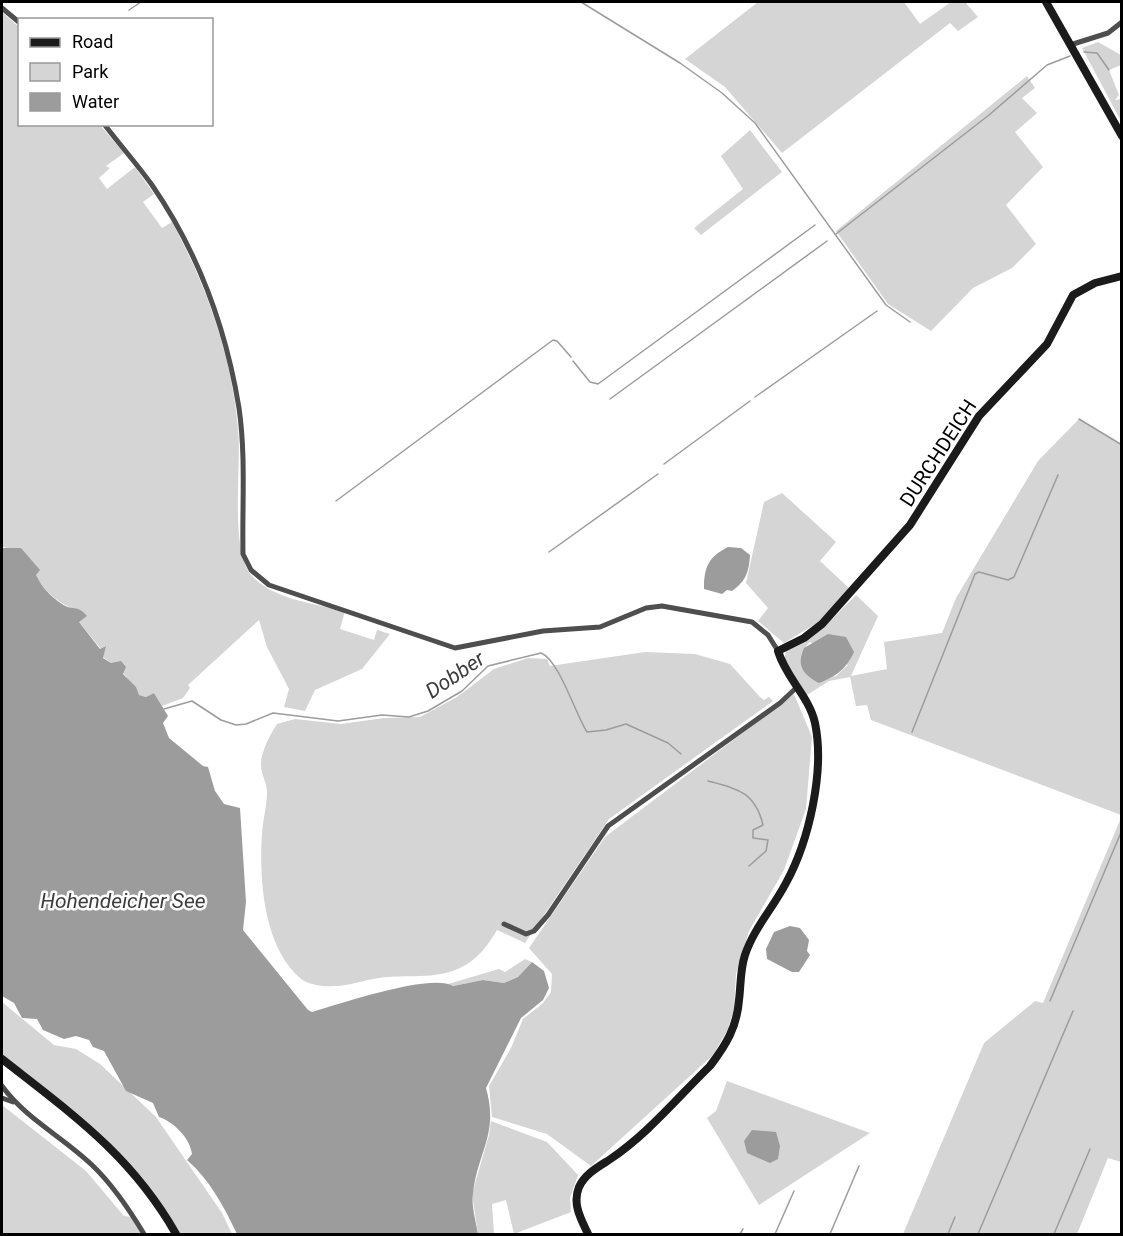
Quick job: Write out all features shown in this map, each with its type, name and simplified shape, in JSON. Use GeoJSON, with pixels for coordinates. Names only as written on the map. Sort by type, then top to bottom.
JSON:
{"type":"FeatureCollection","features":[{"type":"Feature","properties":{"kind":"street"},"geometry":{"type":"LineString","coordinates":[[1046,2],[1122,136]]}},
{"type":"Feature","properties":{"kind":"street"},"geometry":{"type":"LineString","coordinates":[[2,8],[18,21]]}},
{"type":"Feature","properties":{"kind":"street"},"geometry":{"type":"LineString","coordinates":[[1070,45],[1108,33],[1122,22]]}},
{"type":"Feature","properties":{"kind":"street"},"geometry":{"type":"LineString","coordinates":[[106,126],[168,209],[191,251],[213,303],[238,408],[243,554],[251,570],[269,585],[455,648],[543,631],[600,627],[646,608],[662,606],[752,622],[768,635],[796,688],[808,704],[815,723],[819,759],[815,790],[798,859],[784,887],[756,931],[744,957],[735,1026],[711,1066],[634,1143],[585,1176],[576,1201],[588,1234]]}},
{"type":"Feature","properties":{"kind":"street","name":"DURCHDEICH"},"geometry":{"type":"LineString","coordinates":[[778,651],[804,638],[822,624],[910,525],[978,416],[1047,344],[1073,295],[1095,283],[1122,276]]}},
{"type":"Feature","properties":{"kind":"street"},"geometry":{"type":"LineString","coordinates":[[504,924],[526,933],[534,931],[561,897],[608,826],[780,703],[796,688]]}},
{"type":"Feature","properties":{"kind":"street"},"geometry":{"type":"LineString","coordinates":[[2,1059],[112,1148],[146,1187],[176,1234]]}},
{"type":"Feature","properties":{"kind":"street"},"geometry":{"type":"LineString","coordinates":[[2,1086],[13,1102],[91,1164],[128,1207],[144,1234]]}},
{"type":"Feature","properties":{"kind":"street"},"geometry":{"type":"LineString","coordinates":[[2,1098],[13,1102]]}},
{"type":"Feature","properties":{"kind":"green space"},"geometry":{"type":"Polygon","coordinates":[[[758,2],[904,2],[920,24],[951,2],[965,2],[978,17],[958,31],[950,23],[782,153],[725,87],[685,59],[758,2]]]}},
{"type":"Feature","properties":{"kind":"green space"},"geometry":{"type":"Polygon","coordinates":[[[2,12],[18,26],[18,126],[101,126],[124,153],[106,166],[110,168],[99,178],[107,189],[135,167],[154,194],[143,202],[162,228],[172,222],[196,271],[216,322],[235,402],[239,444],[239,528],[245,564],[252,576],[261,584],[283,596],[345,611],[340,629],[374,640],[377,630],[390,634],[362,669],[315,690],[305,711],[284,707],[289,689],[267,647],[259,620],[188,685],[190,688],[183,698],[162,706],[154,693],[146,697],[139,695],[122,671],[103,657],[105,646],[101,649],[79,622],[72,608],[47,591],[17,550],[3,547],[2,12]]]}},
{"type":"Feature","properties":{"kind":"green space"},"geometry":{"type":"Polygon","coordinates":[[[1098,42],[1121,55],[1121,65],[1109,70],[1119,95],[1115,100],[1121,99],[1121,121],[1082,48],[1098,42]]]}},
{"type":"Feature","properties":{"kind":"green space"},"geometry":{"type":"Polygon","coordinates":[[[1027,76],[1035,88],[1022,98],[1037,113],[1015,132],[1043,167],[1006,205],[1036,244],[1012,268],[973,288],[931,331],[888,304],[836,231],[1027,76]]]}},
{"type":"Feature","properties":{"kind":"green space"},"geometry":{"type":"Polygon","coordinates":[[[750,130],[782,172],[701,235],[694,228],[743,189],[721,156],[750,130]]]}},
{"type":"Feature","properties":{"kind":"green space"},"geometry":{"type":"Polygon","coordinates":[[[1079,419],[1121,445],[1121,815],[871,720],[867,705],[856,706],[850,677],[829,681],[804,697],[784,661],[786,651],[822,629],[856,595],[878,616],[851,676],[887,669],[884,642],[942,633],[956,598],[1038,461],[1079,419]],[[810,642],[801,659],[804,669],[819,682],[836,676],[848,665],[810,642]]]}},
{"type":"Feature","properties":{"kind":"green space"},"geometry":{"type":"Polygon","coordinates":[[[782,493],[836,542],[820,561],[850,589],[817,623],[784,643],[758,621],[768,608],[746,583],[764,502],[782,493]]]}},
{"type":"Feature","properties":{"kind":"green space"},"geometry":{"type":"Polygon","coordinates":[[[645,652],[695,654],[730,664],[760,697],[764,700],[769,697],[773,701],[609,819],[525,943],[497,930],[477,957],[460,968],[441,974],[379,978],[340,986],[321,986],[300,978],[278,948],[271,930],[261,870],[262,833],[267,792],[261,760],[266,743],[277,724],[295,719],[341,724],[384,718],[420,717],[457,697],[494,669],[528,658],[547,659],[550,666],[645,652]]]}},
{"type":"Feature","properties":{"kind":"green space"},"geometry":{"type":"Polygon","coordinates":[[[794,694],[812,737],[806,809],[784,870],[749,931],[736,974],[734,1009],[728,1029],[713,1055],[591,1166],[547,1134],[492,1117],[489,1086],[511,1048],[523,1019],[542,1004],[551,992],[552,974],[529,948],[605,837],[794,694]]]}},
{"type":"Feature","properties":{"kind":"green space"},"geometry":{"type":"Polygon","coordinates":[[[1121,818],[1121,1162],[1108,1158],[1077,1234],[903,1234],[984,1043],[1035,1001],[1043,1003],[1121,818]]]}},
{"type":"Feature","properties":{"kind":"green space"},"geometry":{"type":"Polygon","coordinates":[[[525,959],[532,962],[518,977],[504,983],[483,980],[453,986],[448,984],[499,969],[505,972],[525,959]]]}},
{"type":"Feature","properties":{"kind":"green space"},"geometry":{"type":"Polygon","coordinates":[[[2,1002],[54,1045],[76,1049],[100,1064],[156,1117],[222,1213],[232,1234],[180,1234],[163,1206],[123,1157],[77,1114],[2,1054],[2,1002]]]}},
{"type":"Feature","properties":{"kind":"green space"},"geometry":{"type":"Polygon","coordinates":[[[727,1081],[870,1133],[759,1205],[707,1118],[716,1111],[727,1081]]]}},
{"type":"Feature","properties":{"kind":"green space"},"geometry":{"type":"Polygon","coordinates":[[[2,1105],[86,1171],[124,1216],[132,1217],[141,1234],[2,1234],[2,1105]]]}},
{"type":"Feature","properties":{"kind":"green space"},"geometry":{"type":"Polygon","coordinates":[[[491,1121],[547,1142],[578,1175],[570,1198],[571,1212],[514,1234],[506,1200],[492,1204],[494,1234],[478,1234],[472,1194],[491,1121]]]}},
{"type":"Feature","properties":{"kind":"water","name":"Hohendeicher See"},"geometry":{"type":"Polygon","coordinates":[[[2,533],[3,548],[21,548],[40,570],[36,575],[50,595],[62,604],[80,610],[87,616],[79,622],[100,649],[106,646],[103,658],[111,663],[121,661],[126,667],[123,674],[136,687],[139,695],[146,697],[154,693],[168,716],[163,723],[169,738],[203,766],[208,767],[215,791],[224,804],[240,808],[246,902],[243,930],[308,1010],[312,1012],[385,991],[426,983],[453,986],[483,980],[504,983],[518,977],[532,962],[544,971],[549,988],[543,1000],[521,1018],[486,1088],[490,1118],[489,1130],[473,1198],[478,1234],[237,1234],[210,1185],[187,1160],[192,1154],[185,1137],[176,1127],[159,1117],[153,1103],[126,1091],[104,1051],[93,1047],[89,1040],[76,1036],[64,1039],[43,1030],[37,1019],[22,1018],[14,1003],[2,996],[2,533]]]}},
{"type":"Feature","properties":{"kind":"water"},"geometry":{"type":"Polygon","coordinates":[[[728,547],[741,548],[750,555],[744,580],[732,591],[727,590],[722,594],[704,589],[705,574],[709,563],[728,547]]]}},
{"type":"Feature","properties":{"kind":"water"},"geometry":{"type":"Polygon","coordinates":[[[828,634],[846,637],[854,652],[840,671],[819,683],[802,669],[802,654],[804,648],[828,634]]]}},
{"type":"Feature","properties":{"kind":"water"},"geometry":{"type":"Polygon","coordinates":[[[790,926],[800,928],[809,940],[807,951],[810,955],[799,972],[792,972],[767,959],[766,949],[774,932],[790,926]]]}},
{"type":"Feature","properties":{"kind":"water"},"geometry":{"type":"Polygon","coordinates":[[[752,1130],[776,1132],[780,1146],[778,1159],[770,1163],[747,1153],[744,1141],[752,1130]]]}},
{"type":"Feature","properties":{"kind":"waterway"},"geometry":{"type":"LineString","coordinates":[[129,10],[141,2]]}},
{"type":"Feature","properties":{"kind":"waterway"},"geometry":{"type":"LineString","coordinates":[[581,2],[680,63],[722,93],[755,123],[886,305],[910,322]]}},
{"type":"Feature","properties":{"kind":"waterway"},"geometry":{"type":"LineString","coordinates":[[1084,52],[1097,53],[1109,70]]}},
{"type":"Feature","properties":{"kind":"waterway"},"geometry":{"type":"LineString","coordinates":[[836,234],[989,115],[1047,65],[1070,56]]}},
{"type":"Feature","properties":{"kind":"waterway"},"geometry":{"type":"LineString","coordinates":[[573,361],[590,382],[598,384],[815,225]]}},
{"type":"Feature","properties":{"kind":"waterway"},"geometry":{"type":"LineString","coordinates":[[610,399],[827,241]]}},
{"type":"Feature","properties":{"kind":"waterway"},"geometry":{"type":"LineString","coordinates":[[755,397],[877,311]]}},
{"type":"Feature","properties":{"kind":"waterway"},"geometry":{"type":"LineString","coordinates":[[336,501],[553,340],[557,341],[571,357]]}},
{"type":"Feature","properties":{"kind":"waterway"},"geometry":{"type":"LineString","coordinates":[[664,464],[750,401]]}},
{"type":"Feature","properties":{"kind":"waterway"},"geometry":{"type":"LineString","coordinates":[[1079,419],[1122,445]]}},
{"type":"Feature","properties":{"kind":"waterway"},"geometry":{"type":"LineString","coordinates":[[549,552],[658,474]]}},
{"type":"Feature","properties":{"kind":"waterway"},"geometry":{"type":"LineString","coordinates":[[912,732],[975,574],[979,572],[1008,580],[1014,577],[1058,475]]}},
{"type":"Feature","properties":{"kind":"waterway","name":"Dobber"},"geometry":{"type":"LineString","coordinates":[[164,709],[192,701],[221,720],[236,725],[246,724],[273,713],[338,721],[382,715],[409,717],[428,711],[462,691],[488,666],[541,653],[548,658],[560,676],[587,732],[606,730],[626,724],[668,743],[681,754]]}},
{"type":"Feature","properties":{"kind":"waterway","name":"Dobber"},"geometry":{"type":"LineString","coordinates":[[708,781],[744,794],[760,814],[763,825],[753,830],[753,838],[768,840],[766,851],[749,866]]}},
{"type":"Feature","properties":{"kind":"waterway"},"geometry":{"type":"LineString","coordinates":[[1050,1001],[1122,830]]}},
{"type":"Feature","properties":{"kind":"waterway"},"geometry":{"type":"LineString","coordinates":[[978,1234],[1073,1011]]}},
{"type":"Feature","properties":{"kind":"waterway"},"geometry":{"type":"LineString","coordinates":[[1054,1234],[1090,1149]]}},
{"type":"Feature","properties":{"kind":"waterway"},"geometry":{"type":"LineString","coordinates":[[830,1234],[859,1166]]}},
{"type":"Feature","properties":{"kind":"waterway"},"geometry":{"type":"LineString","coordinates":[[775,1234],[794,1191]]}},
{"type":"Feature","properties":{"kind":"waterway"},"geometry":{"type":"LineString","coordinates":[[948,1234],[955,1217]]}},
{"type":"Feature","properties":{"kind":"waterway"},"geometry":{"type":"LineString","coordinates":[[740,1234],[743,1229]]}}]}
